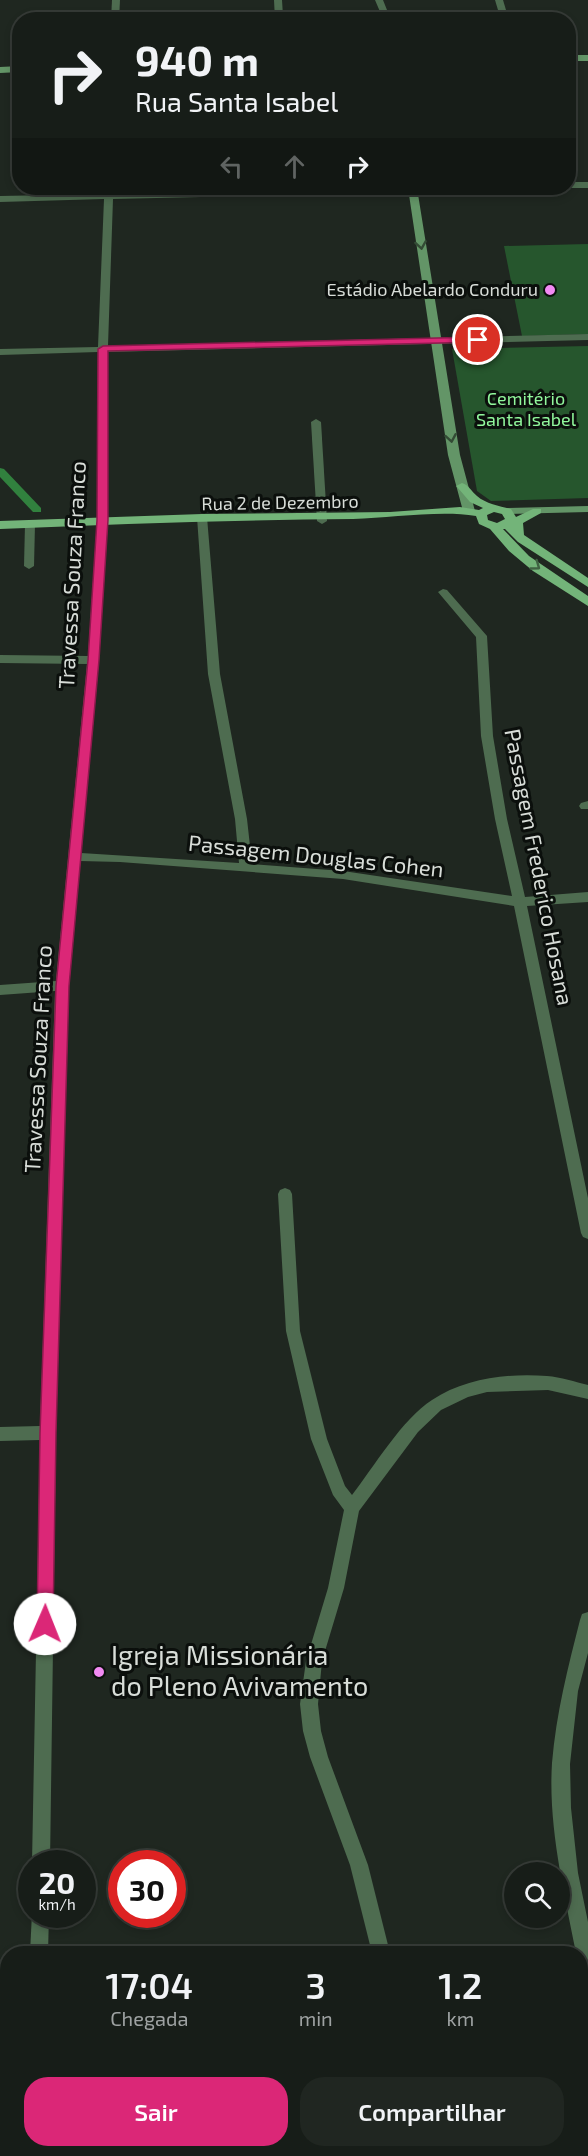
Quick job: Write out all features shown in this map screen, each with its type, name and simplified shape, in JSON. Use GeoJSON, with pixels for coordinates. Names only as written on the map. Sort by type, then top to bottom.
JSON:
{"type":"FeatureCollection","features":[{"type":"Feature","properties":{"kind":"main road"},"geometry":{"type":"LineString","coordinates":[[462,486],[486,511],[483,522],[494,526],[509,545],[588,602]]}},
{"type":"Feature","properties":{"kind":"main road","name":"Rua 2 de Dezembro"},"geometry":{"type":"LineString","coordinates":[[0,525],[322,518],[469,511],[486,511],[507,518]]}},
{"type":"Feature","properties":{"kind":"main road"},"geometry":{"type":"LineString","coordinates":[[522,539],[517,529],[517,521],[537,511]]}},
{"type":"Feature","properties":{"kind":"main road"},"geometry":{"type":"LineString","coordinates":[[494,526],[507,518],[522,539],[588,583]]}},
{"type":"Feature","properties":{"kind":"street"},"geometry":{"type":"LineString","coordinates":[[0,199],[62,195]]}},
{"type":"Feature","properties":{"kind":"street","name":"Travessa Souza Franco"},"geometry":{"type":"LineString","coordinates":[[41,1850],[48,1433],[62,986],[93,660],[109,195]]}},
{"type":"Feature","properties":{"kind":"street"},"geometry":{"type":"LineString","coordinates":[[413,195],[434,341],[462,486],[469,511]]}},
{"type":"Feature","properties":{"kind":"street"},"geometry":{"type":"LineString","coordinates":[[0,352],[588,337]]}},
{"type":"Feature","properties":{"kind":"street"},"geometry":{"type":"LineString","coordinates":[[316,422],[322,518]]}},
{"type":"Feature","properties":{"kind":"street"},"geometry":{"type":"LineString","coordinates":[[507,518],[537,511],[588,509]]}},
{"type":"Feature","properties":{"kind":"street"},"geometry":{"type":"LineString","coordinates":[[202,520],[214,674],[241,819],[246,867]]}},
{"type":"Feature","properties":{"kind":"street"},"geometry":{"type":"LineString","coordinates":[[29,566],[30,524]]}},
{"type":"Feature","properties":{"kind":"street","name":"Passagem Frederico Hosana"},"geometry":{"type":"LineString","coordinates":[[443,592],[481,636],[486,736],[501,819],[588,1233]]}},
{"type":"Feature","properties":{"kind":"street"},"geometry":{"type":"LineString","coordinates":[[0,659],[93,660]]}},
{"type":"Feature","properties":{"kind":"street","name":"Passagem Douglas Cohen"},"geometry":{"type":"LineString","coordinates":[[75,857],[120,858],[343,875],[520,902],[588,897]]}},
{"type":"Feature","properties":{"kind":"street"},"geometry":{"type":"LineString","coordinates":[[0,990],[62,986]]}},
{"type":"Feature","properties":{"kind":"street"},"geometry":{"type":"LineString","coordinates":[[285,1194],[293,1331],[319,1439],[339,1490],[352,1508]]}},
{"type":"Feature","properties":{"kind":"street"},"geometry":{"type":"LineString","coordinates":[[379,1946],[359,1864],[319,1757],[312,1731],[309,1704],[314,1661],[336,1588],[352,1508],[413,1427],[436,1405],[488,1386],[519,1383],[548,1383],[588,1392]]}},
{"type":"Feature","properties":{"kind":"street"},"geometry":{"type":"LineString","coordinates":[[0,1434],[48,1433]]}},
{"type":"Feature","properties":{"kind":"street"},"geometry":{"type":"LineString","coordinates":[[584,1946],[569,1873],[562,1808],[561,1764],[570,1691],[588,1620]]}},
{"type":"Feature","properties":{"kind":"street"},"geometry":{"type":"LineString","coordinates":[[39,1946],[40,1928]]}},
{"type":"Feature","properties":{"kind":"green space","name":"Estádio Abelardo Conduru"},"geometry":{"type":"Polygon","coordinates":[[[588,244],[588,334],[522,336],[504,246],[588,244]]]}},
{"type":"Feature","properties":{"kind":"green space","name":"Cemitério Santa Isabel"},"geometry":{"type":"Polygon","coordinates":[[[588,346],[588,498],[491,501],[477,491],[452,349],[588,346]]]}},
{"type":"Feature","properties":{"kind":"waterway"},"geometry":{"type":"LineString","coordinates":[[0,471],[37,510]]}},
{"type":"Feature","properties":{"kind":"place","name":"Estádio Abelardo Conduru"},"geometry":{"type":"Point","coordinates":[550,290]}},
{"type":"Feature","properties":{"kind":"place","name":"Igreja Missionária do Pleno Avivamento"},"geometry":{"type":"Point","coordinates":[99,1672]}},
{"type":"Feature","properties":{"kind":"route"},"geometry":{"type":"LineString","coordinates":[[45,1624],[48,1433],[62,986],[93,660],[102,520],[103,349],[478,340]]}}]}
